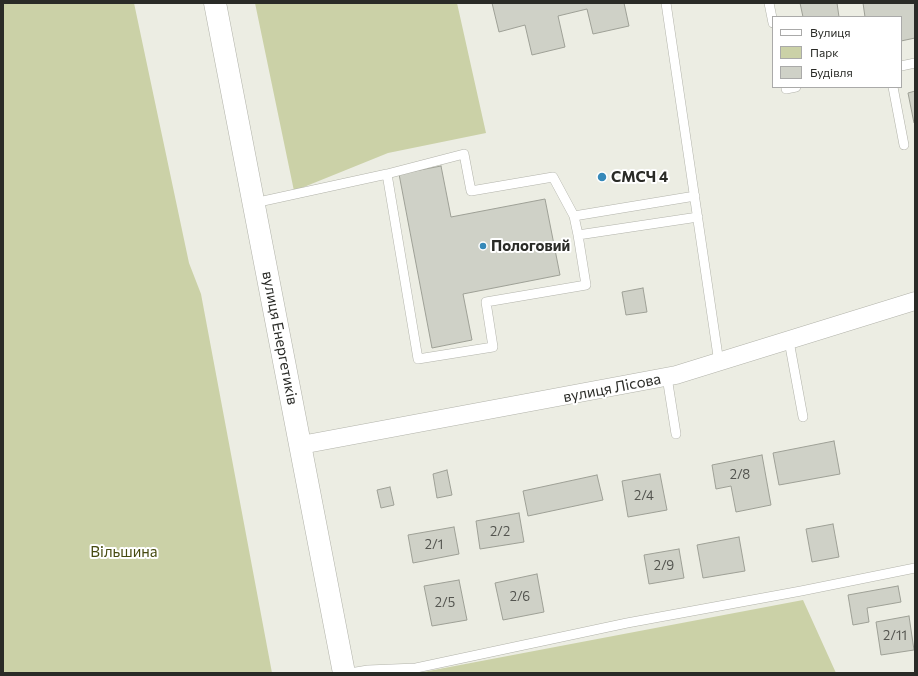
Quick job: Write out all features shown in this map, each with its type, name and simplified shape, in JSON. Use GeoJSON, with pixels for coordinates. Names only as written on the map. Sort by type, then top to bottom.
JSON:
{"type":"FeatureCollection","features":[{"type":"Feature","properties":{"kind":"main road","name":"вулиця Енергетиків"},"geometry":{"type":"LineString","coordinates":[[215,3],[302,445],[344,673]]}},
{"type":"Feature","properties":{"kind":"street","name":"вулиця Лісова"},"geometry":{"type":"LineString","coordinates":[[302,445],[667,377],[719,363],[915,301]]}},
{"type":"Feature","properties":{"kind":"lane"},"geometry":{"type":"LineString","coordinates":[[666,3],[719,363]]}},
{"type":"Feature","properties":{"kind":"lane"},"geometry":{"type":"LineString","coordinates":[[769,3],[772,18]]}},
{"type":"Feature","properties":{"kind":"lane"},"geometry":{"type":"LineString","coordinates":[[902,66],[915,63]]}},
{"type":"Feature","properties":{"kind":"lane"},"geometry":{"type":"LineString","coordinates":[[893,88],[904,146]]}},
{"type":"Feature","properties":{"kind":"lane"},"geometry":{"type":"LineString","coordinates":[[254,203],[387,174],[464,154],[471,192],[553,177],[574,216],[586,285],[486,302],[493,346],[418,359],[387,174]]}},
{"type":"Feature","properties":{"kind":"lane"},"geometry":{"type":"LineString","coordinates":[[574,216],[694,196]]}},
{"type":"Feature","properties":{"kind":"lane"},"geometry":{"type":"LineString","coordinates":[[578,235],[698,217]]}},
{"type":"Feature","properties":{"kind":"lane"},"geometry":{"type":"LineString","coordinates":[[789,341],[803,417]]}},
{"type":"Feature","properties":{"kind":"lane"},"geometry":{"type":"LineString","coordinates":[[667,377],[676,434]]}},
{"type":"Feature","properties":{"kind":"lane"},"geometry":{"type":"LineString","coordinates":[[350,673],[368,670],[416,668],[627,623],[915,568]]}},
{"type":"Feature","properties":{"kind":"green space","name":"Вільшина"},"geometry":{"type":"Polygon","coordinates":[[[3,3],[134,3],[189,263],[201,294],[272,673],[3,673],[3,3]]]}},
{"type":"Feature","properties":{"kind":"green space"},"geometry":{"type":"Polygon","coordinates":[[[255,3],[457,3],[486,133],[388,153],[294,191],[255,3]]]}},
{"type":"Feature","properties":{"kind":"green space"},"geometry":{"type":"Polygon","coordinates":[[[803,600],[836,673],[418,673],[803,600]]]}},
{"type":"Feature","properties":{"kind":"building"},"geometry":{"type":"Polygon","coordinates":[[[492,3],[624,3],[629,26],[593,34],[587,9],[558,16],[565,47],[532,55],[525,25],[499,32],[492,3]]]}},
{"type":"Feature","properties":{"kind":"building"},"geometry":{"type":"Polygon","coordinates":[[[800,3],[837,3],[839,16],[803,16],[800,3]]]}},
{"type":"Feature","properties":{"kind":"building"},"geometry":{"type":"Polygon","coordinates":[[[863,3],[915,3],[915,38],[902,41],[902,16],[865,16],[863,3]]]}},
{"type":"Feature","properties":{"kind":"building"},"geometry":{"type":"Polygon","coordinates":[[[915,91],[915,122],[914,123],[908,93],[915,91]]]}},
{"type":"Feature","properties":{"kind":"building","name":"Пологовий"},"geometry":{"type":"Polygon","coordinates":[[[441,166],[451,217],[545,199],[560,275],[463,294],[472,340],[432,348],[399,174],[441,166]]]}},
{"type":"Feature","properties":{"kind":"building"},"geometry":{"type":"Polygon","coordinates":[[[643,288],[647,312],[626,315],[622,292],[643,288]]]}},
{"type":"Feature","properties":{"kind":"building"},"geometry":{"type":"Polygon","coordinates":[[[834,441],[840,474],[779,485],[773,453],[834,441]]]}},
{"type":"Feature","properties":{"kind":"building"},"geometry":{"type":"Polygon","coordinates":[[[762,455],[771,505],[736,512],[731,486],[716,489],[712,465],[762,455]]]}},
{"type":"Feature","properties":{"kind":"building"},"geometry":{"type":"Polygon","coordinates":[[[447,470],[452,495],[437,498],[433,474],[447,470]]]}},
{"type":"Feature","properties":{"kind":"building"},"geometry":{"type":"Polygon","coordinates":[[[660,474],[667,510],[628,517],[622,481],[660,474]]]}},
{"type":"Feature","properties":{"kind":"building"},"geometry":{"type":"Polygon","coordinates":[[[597,475],[603,500],[528,516],[523,491],[597,475]]]}},
{"type":"Feature","properties":{"kind":"building"},"geometry":{"type":"Polygon","coordinates":[[[390,487],[394,505],[381,508],[377,490],[390,487]]]}},
{"type":"Feature","properties":{"kind":"building"},"geometry":{"type":"Polygon","coordinates":[[[519,513],[524,542],[480,549],[476,521],[519,513]]]}},
{"type":"Feature","properties":{"kind":"building"},"geometry":{"type":"Polygon","coordinates":[[[833,524],[839,557],[812,562],[806,529],[833,524]]]}},
{"type":"Feature","properties":{"kind":"building"},"geometry":{"type":"Polygon","coordinates":[[[454,527],[459,554],[413,563],[408,535],[454,527]]]}},
{"type":"Feature","properties":{"kind":"building"},"geometry":{"type":"Polygon","coordinates":[[[739,537],[745,571],[703,578],[697,545],[739,537]]]}},
{"type":"Feature","properties":{"kind":"building"},"geometry":{"type":"Polygon","coordinates":[[[679,549],[684,578],[649,584],[644,555],[679,549]]]}},
{"type":"Feature","properties":{"kind":"building"},"geometry":{"type":"Polygon","coordinates":[[[537,574],[544,612],[503,620],[495,583],[537,574]]]}},
{"type":"Feature","properties":{"kind":"building"},"geometry":{"type":"Polygon","coordinates":[[[459,580],[467,620],[432,626],[424,586],[459,580]]]}},
{"type":"Feature","properties":{"kind":"building"},"geometry":{"type":"Polygon","coordinates":[[[898,586],[901,602],[867,608],[869,622],[853,625],[848,595],[898,586]]]}},
{"type":"Feature","properties":{"kind":"building"},"geometry":{"type":"Polygon","coordinates":[[[909,616],[914,650],[881,655],[876,622],[909,616]]]}},
{"type":"Feature","properties":{"kind":"place","name":"СМСЧ 4"},"geometry":{"type":"Point","coordinates":[602,177]}},
{"type":"Feature","properties":{"kind":"place","name":"Пологовий"},"geometry":{"type":"Point","coordinates":[483,246]}}]}
